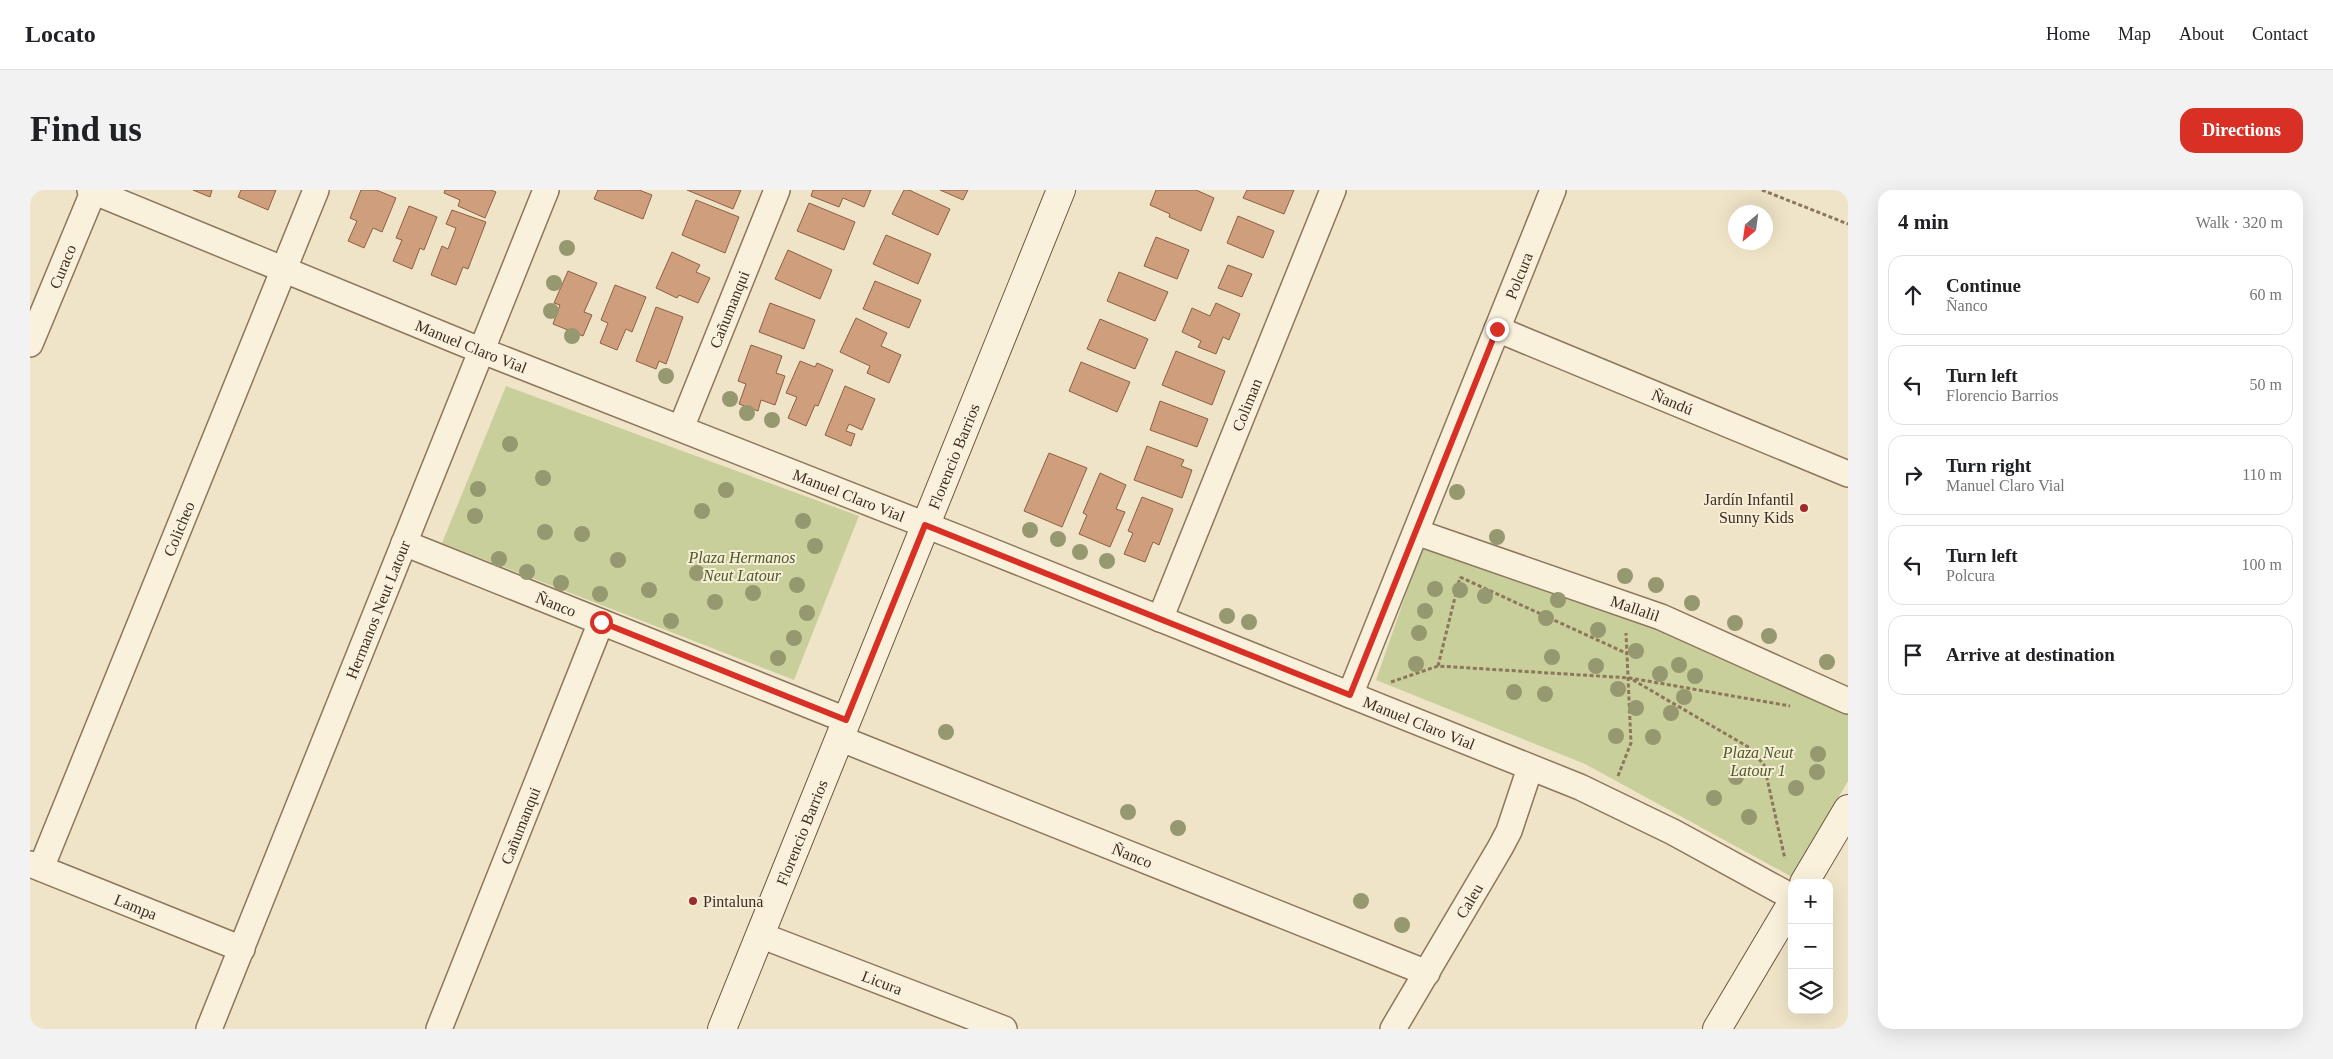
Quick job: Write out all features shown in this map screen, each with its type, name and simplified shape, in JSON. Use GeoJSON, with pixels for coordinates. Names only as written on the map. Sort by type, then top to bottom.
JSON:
{"type":"FeatureCollection","features":[{"type":"Feature","properties":{"kind":"main road","name":"Florencio Barrios"},"geometry":{"type":"LineString","coordinates":[[722,1029],[1061,190]]}},
{"type":"Feature","properties":{"kind":"main road"},"geometry":{"type":"LineString","coordinates":[[1796,875],[1848,809]]}},
{"type":"Feature","properties":{"kind":"main road"},"geometry":{"type":"LineString","coordinates":[[1717,1029],[1788,910]]}},
{"type":"Feature","properties":{"kind":"street","name":"Manuel Claro Vial"},"geometry":{"type":"LineString","coordinates":[[93,190],[482,350],[925,525],[1608,800],[1673,832],[1788,895]]}},
{"type":"Feature","properties":{"kind":"street","name":"Curaco"},"geometry":{"type":"LineString","coordinates":[[30,344],[93,190]]}},
{"type":"Feature","properties":{"kind":"street","name":"Colicheo"},"geometry":{"type":"LineString","coordinates":[[35,866],[316,190]]}},
{"type":"Feature","properties":{"kind":"street","name":"Hermanos Neut Latour"},"geometry":{"type":"LineString","coordinates":[[210,1029],[546,190]]}},
{"type":"Feature","properties":{"kind":"street","name":"Cañumanqui"},"geometry":{"type":"LineString","coordinates":[[680,428],[777,190]]}},
{"type":"Feature","properties":{"kind":"street","name":"Coliman"},"geometry":{"type":"LineString","coordinates":[[1160,619],[1334,190]]}},
{"type":"Feature","properties":{"kind":"street","name":"Polcura"},"geometry":{"type":"LineString","coordinates":[[1350,695],[1553,190]]}},
{"type":"Feature","properties":{"kind":"street","name":"Ñandú"},"geometry":{"type":"LineString","coordinates":[[1497,329],[1848,474]]}},
{"type":"Feature","properties":{"kind":"street","name":"Mallalil"},"geometry":{"type":"LineString","coordinates":[[1416,532],[1661,617],[1848,701]]}},
{"type":"Feature","properties":{"kind":"street","name":"Ñanco"},"geometry":{"type":"LineString","coordinates":[[404,544],[601,622],[843,729],[1427,973]]}},
{"type":"Feature","properties":{"kind":"street","name":"Cañumanqui"},"geometry":{"type":"LineString","coordinates":[[439,1029],[601,622]]}},
{"type":"Feature","properties":{"kind":"street","name":"Caleu"},"geometry":{"type":"LineString","coordinates":[[1393,1029],[1504,840],[1530,768]]}},
{"type":"Feature","properties":{"kind":"street","name":"Lampa"},"geometry":{"type":"LineString","coordinates":[[35,866],[242,949]]}},
{"type":"Feature","properties":{"kind":"street","name":"Licura"},"geometry":{"type":"LineString","coordinates":[[760,935],[1004,1029]]}},
{"type":"Feature","properties":{"kind":"path"},"geometry":{"type":"LineString","coordinates":[[1762,190],[1848,224]]}},
{"type":"Feature","properties":{"kind":"path"},"geometry":{"type":"LineString","coordinates":[[1454,571],[1460,577],[1628,654]]}},
{"type":"Feature","properties":{"kind":"path"},"geometry":{"type":"LineString","coordinates":[[1438,666],[1460,577]]}},
{"type":"Feature","properties":{"kind":"path"},"geometry":{"type":"LineString","coordinates":[[1608,800],[1631,743],[1630,678],[1624,605]]}},
{"type":"Feature","properties":{"kind":"path"},"geometry":{"type":"LineString","coordinates":[[1350,695],[1438,666],[1630,678],[1799,707]]}},
{"type":"Feature","properties":{"kind":"path"},"geometry":{"type":"LineString","coordinates":[[1630,678],[1750,748],[1764,765],[1796,875]]}},
{"type":"Feature","properties":{"kind":"green space","name":"Plaza Hermanos Neut Latour"},"geometry":{"type":"Polygon","coordinates":[[[506,386],[859,516],[794,680],[442,543],[506,386]]]}},
{"type":"Feature","properties":{"kind":"green space","name":"Plaza Neut Latour 1"},"geometry":{"type":"Polygon","coordinates":[[[1423,545],[1660,624],[1848,709],[1848,781],[1792,877],[1585,764],[1376,680],[1423,545]]]}},
{"type":"Feature","properties":{"kind":"building"},"geometry":{"type":"Polygon","coordinates":[[[193,190],[212,190],[210,197],[193,190]]]}},
{"type":"Feature","properties":{"kind":"building"},"geometry":{"type":"Polygon","coordinates":[[[241,190],[276,190],[268,210],[238,197],[241,190]]]}},
{"type":"Feature","properties":{"kind":"building"},"geometry":{"type":"Polygon","coordinates":[[[361,190],[376,190],[396,198],[382,232],[373,228],[364,248],[348,241],[357,221],[350,218],[361,190]]]}},
{"type":"Feature","properties":{"kind":"building"},"geometry":{"type":"Polygon","coordinates":[[[445,190],[491,190],[496,192],[485,218],[458,206],[460,200],[444,193],[445,190]]]}},
{"type":"Feature","properties":{"kind":"building"},"geometry":{"type":"Polygon","coordinates":[[[598,190],[639,190],[652,195],[643,219],[594,199],[598,190]]]}},
{"type":"Feature","properties":{"kind":"building"},"geometry":{"type":"Polygon","coordinates":[[[687,190],[741,190],[733,209],[687,190]]]}},
{"type":"Feature","properties":{"kind":"building"},"geometry":{"type":"Polygon","coordinates":[[[813,190],[871,190],[864,207],[843,198],[839,207],[811,196],[813,190]]]}},
{"type":"Feature","properties":{"kind":"building"},"geometry":{"type":"Polygon","coordinates":[[[904,190],[909,190],[950,209],[938,235],[892,214],[904,190]]]}},
{"type":"Feature","properties":{"kind":"building"},"geometry":{"type":"Polygon","coordinates":[[[940,190],[968,190],[963,200],[940,190]]]}},
{"type":"Feature","properties":{"kind":"building"},"geometry":{"type":"Polygon","coordinates":[[[1156,190],[1196,190],[1214,198],[1201,231],[1169,217],[1170,214],[1150,205],[1156,190]]]}},
{"type":"Feature","properties":{"kind":"building"},"geometry":{"type":"Polygon","coordinates":[[[1247,190],[1294,190],[1284,214],[1243,198],[1247,190]]]}},
{"type":"Feature","properties":{"kind":"building"},"geometry":{"type":"Polygon","coordinates":[[[696,200],[739,217],[725,253],[682,235],[696,200]]]}},
{"type":"Feature","properties":{"kind":"building"},"geometry":{"type":"Polygon","coordinates":[[[809,203],[855,222],[844,250],[797,231],[809,203]]]}},
{"type":"Feature","properties":{"kind":"building"},"geometry":{"type":"Polygon","coordinates":[[[409,206],[437,217],[424,250],[420,248],[412,269],[393,261],[402,240],[396,238],[409,206]]]}},
{"type":"Feature","properties":{"kind":"building"},"geometry":{"type":"Polygon","coordinates":[[[452,210],[486,222],[468,269],[463,267],[456,285],[431,275],[442,246],[448,249],[456,228],[446,224],[452,210]]]}},
{"type":"Feature","properties":{"kind":"building"},"geometry":{"type":"Polygon","coordinates":[[[1238,216],[1274,231],[1263,258],[1227,243],[1238,216]]]}},
{"type":"Feature","properties":{"kind":"building"},"geometry":{"type":"Polygon","coordinates":[[[886,235],[931,254],[918,284],[873,264],[886,235]]]}},
{"type":"Feature","properties":{"kind":"building"},"geometry":{"type":"Polygon","coordinates":[[[1156,237],[1189,250],[1177,279],[1144,266],[1156,237]]]}},
{"type":"Feature","properties":{"kind":"building"},"geometry":{"type":"Polygon","coordinates":[[[788,250],[832,270],[820,299],[775,279],[788,250]]]}},
{"type":"Feature","properties":{"kind":"building"},"geometry":{"type":"Polygon","coordinates":[[[672,252],[700,265],[696,272],[710,278],[698,303],[679,295],[677,298],[656,288],[672,252]]]}},
{"type":"Feature","properties":{"kind":"building"},"geometry":{"type":"Polygon","coordinates":[[[1228,265],[1252,274],[1242,297],[1218,288],[1228,265]]]}},
{"type":"Feature","properties":{"kind":"building"},"geometry":{"type":"Polygon","coordinates":[[[568,271],[597,283],[584,312],[592,315],[583,336],[553,324],[560,305],[554,303],[568,271]]]}},
{"type":"Feature","properties":{"kind":"building"},"geometry":{"type":"Polygon","coordinates":[[[1119,272],[1168,292],[1155,321],[1107,301],[1119,272]]]}},
{"type":"Feature","properties":{"kind":"building"},"geometry":{"type":"Polygon","coordinates":[[[875,281],[921,300],[909,328],[863,309],[875,281]]]}},
{"type":"Feature","properties":{"kind":"building"},"geometry":{"type":"Polygon","coordinates":[[[615,285],[646,297],[632,332],[626,329],[617,350],[600,343],[608,323],[601,320],[615,285]]]}},
{"type":"Feature","properties":{"kind":"building"},"geometry":{"type":"Polygon","coordinates":[[[770,303],[815,320],[804,349],[759,332],[770,303]]]}},
{"type":"Feature","properties":{"kind":"building"},"geometry":{"type":"Polygon","coordinates":[[[1216,303],[1240,314],[1229,340],[1223,337],[1216,354],[1198,347],[1201,341],[1182,332],[1192,308],[1210,316],[1216,303]]]}},
{"type":"Feature","properties":{"kind":"building"},"geometry":{"type":"Polygon","coordinates":[[[656,307],[683,317],[666,364],[659,361],[656,369],[636,361],[656,307]]]}},
{"type":"Feature","properties":{"kind":"building"},"geometry":{"type":"Polygon","coordinates":[[[856,318],[887,333],[881,346],[901,355],[889,383],[867,373],[870,366],[840,352],[856,318]]]}},
{"type":"Feature","properties":{"kind":"building"},"geometry":{"type":"Polygon","coordinates":[[[1100,319],[1148,339],[1135,369],[1087,349],[1100,319]]]}},
{"type":"Feature","properties":{"kind":"building"},"geometry":{"type":"Polygon","coordinates":[[[751,345],[782,356],[776,373],[785,376],[775,405],[761,400],[758,411],[739,404],[746,384],[738,381],[751,345]]]}},
{"type":"Feature","properties":{"kind":"building"},"geometry":{"type":"Polygon","coordinates":[[[1176,351],[1225,371],[1212,405],[1162,385],[1176,351]]]}},
{"type":"Feature","properties":{"kind":"building"},"geometry":{"type":"Polygon","coordinates":[[[800,361],[815,367],[817,363],[833,370],[818,406],[815,405],[806,426],[788,418],[797,397],[786,393],[800,361]]]}},
{"type":"Feature","properties":{"kind":"building"},"geometry":{"type":"Polygon","coordinates":[[[1081,362],[1130,382],[1117,412],[1069,391],[1081,362]]]}},
{"type":"Feature","properties":{"kind":"building"},"geometry":{"type":"Polygon","coordinates":[[[845,386],[875,399],[862,430],[849,424],[846,431],[855,434],[851,446],[825,435],[845,386]]]}},
{"type":"Feature","properties":{"kind":"building"},"geometry":{"type":"Polygon","coordinates":[[[1160,401],[1208,419],[1197,447],[1150,430],[1160,401]]]}},
{"type":"Feature","properties":{"kind":"building"},"geometry":{"type":"Polygon","coordinates":[[[1147,446],[1184,460],[1181,466],[1192,470],[1182,498],[1134,480],[1147,446]]]}},
{"type":"Feature","properties":{"kind":"building"},"geometry":{"type":"Polygon","coordinates":[[[1049,453],[1087,468],[1062,527],[1024,511],[1049,453]]]}},
{"type":"Feature","properties":{"kind":"building"},"geometry":{"type":"Polygon","coordinates":[[[1100,473],[1126,485],[1116,509],[1125,512],[1110,547],[1079,534],[1087,515],[1083,513],[1100,473]]]}},
{"type":"Feature","properties":{"kind":"building"},"geometry":{"type":"Polygon","coordinates":[[[1142,497],[1173,509],[1159,545],[1153,542],[1145,562],[1124,554],[1133,533],[1128,531],[1142,497]]]}},
{"type":"Feature","properties":{"kind":"place","name":"Jardín Infantil Sunny Kids"},"geometry":{"type":"Point","coordinates":[1804,508]}},
{"type":"Feature","properties":{"kind":"place","name":"Pintaluna"},"geometry":{"type":"Point","coordinates":[693,901]}},
{"type":"Feature","properties":{"kind":"route"},"geometry":{"type":"LineString","coordinates":[[601,622],[846,720],[925,525],[1350,695],[1497,329]]}}]}
